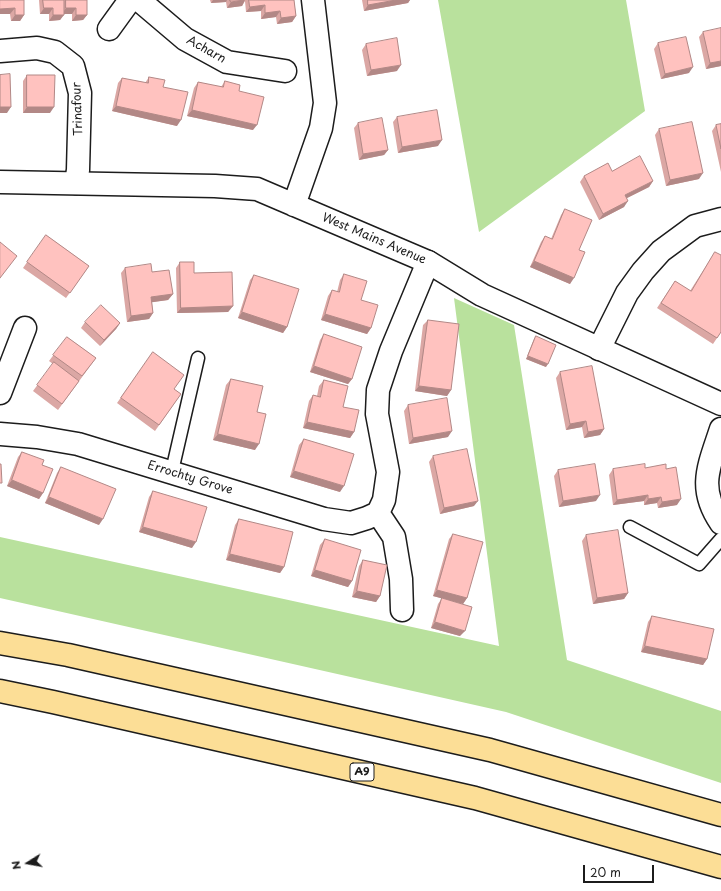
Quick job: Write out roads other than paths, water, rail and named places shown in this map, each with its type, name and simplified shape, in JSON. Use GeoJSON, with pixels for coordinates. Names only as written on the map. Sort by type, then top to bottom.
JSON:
{"type":"FeatureCollection","features":[{"type":"Feature","properties":{"kind":"highway"},"geometry":{"type":"LineString","coordinates":[[0,643],[68,655],[490,750],[721,815]]}},
{"type":"Feature","properties":{"kind":"highway","name":"A9"},"geometry":{"type":"LineString","coordinates":[[0,691],[475,798],[721,867]]}},
{"type":"Feature","properties":{"kind":"street"},"geometry":{"type":"LineString","coordinates":[[109,29],[130,0]]}},
{"type":"Feature","properties":{"kind":"street","name":"Acharn"},"geometry":{"type":"LineString","coordinates":[[139,0],[185,39],[227,62],[285,71]]}},
{"type":"Feature","properties":{"kind":"street"},"geometry":{"type":"LineString","coordinates":[[294,204],[320,128],[325,103],[313,0]]}},
{"type":"Feature","properties":{"kind":"street","name":"Trinafour"},"geometry":{"type":"LineString","coordinates":[[0,51],[37,48],[55,52],[73,66],[80,93],[78,170],[76,183]]}},
{"type":"Feature","properties":{"kind":"street","name":"West Mains Avenue"},"geometry":{"type":"LineString","coordinates":[[0,182],[215,186],[257,189],[428,262],[482,295],[721,404]]}},
{"type":"Feature","properties":{"kind":"street"},"geometry":{"type":"LineString","coordinates":[[600,349],[627,293],[643,271],[661,251],[695,226],[721,219]]}},
{"type":"Feature","properties":{"kind":"street"},"geometry":{"type":"LineString","coordinates":[[402,610],[401,579],[394,537],[378,513],[384,500],[388,472],[377,414],[378,390],[391,351],[428,262]]}},
{"type":"Feature","properties":{"kind":"street"},"geometry":{"type":"LineString","coordinates":[[0,394],[25,328]]}},
{"type":"Feature","properties":{"kind":"street"},"geometry":{"type":"LineString","coordinates":[[721,429],[706,476],[708,494],[714,514],[721,523]]}},
{"type":"Feature","properties":{"kind":"street","name":"Errochty Grove"},"geometry":{"type":"LineString","coordinates":[[0,434],[36,437],[78,444],[172,471],[324,519],[351,523],[378,513]]}},
{"type":"Feature","properties":{"kind":"lane"},"geometry":{"type":"LineString","coordinates":[[172,471],[198,358]]}},
{"type":"Feature","properties":{"kind":"lane"},"geometry":{"type":"LineString","coordinates":[[630,527],[699,564],[721,539]]}}]}
